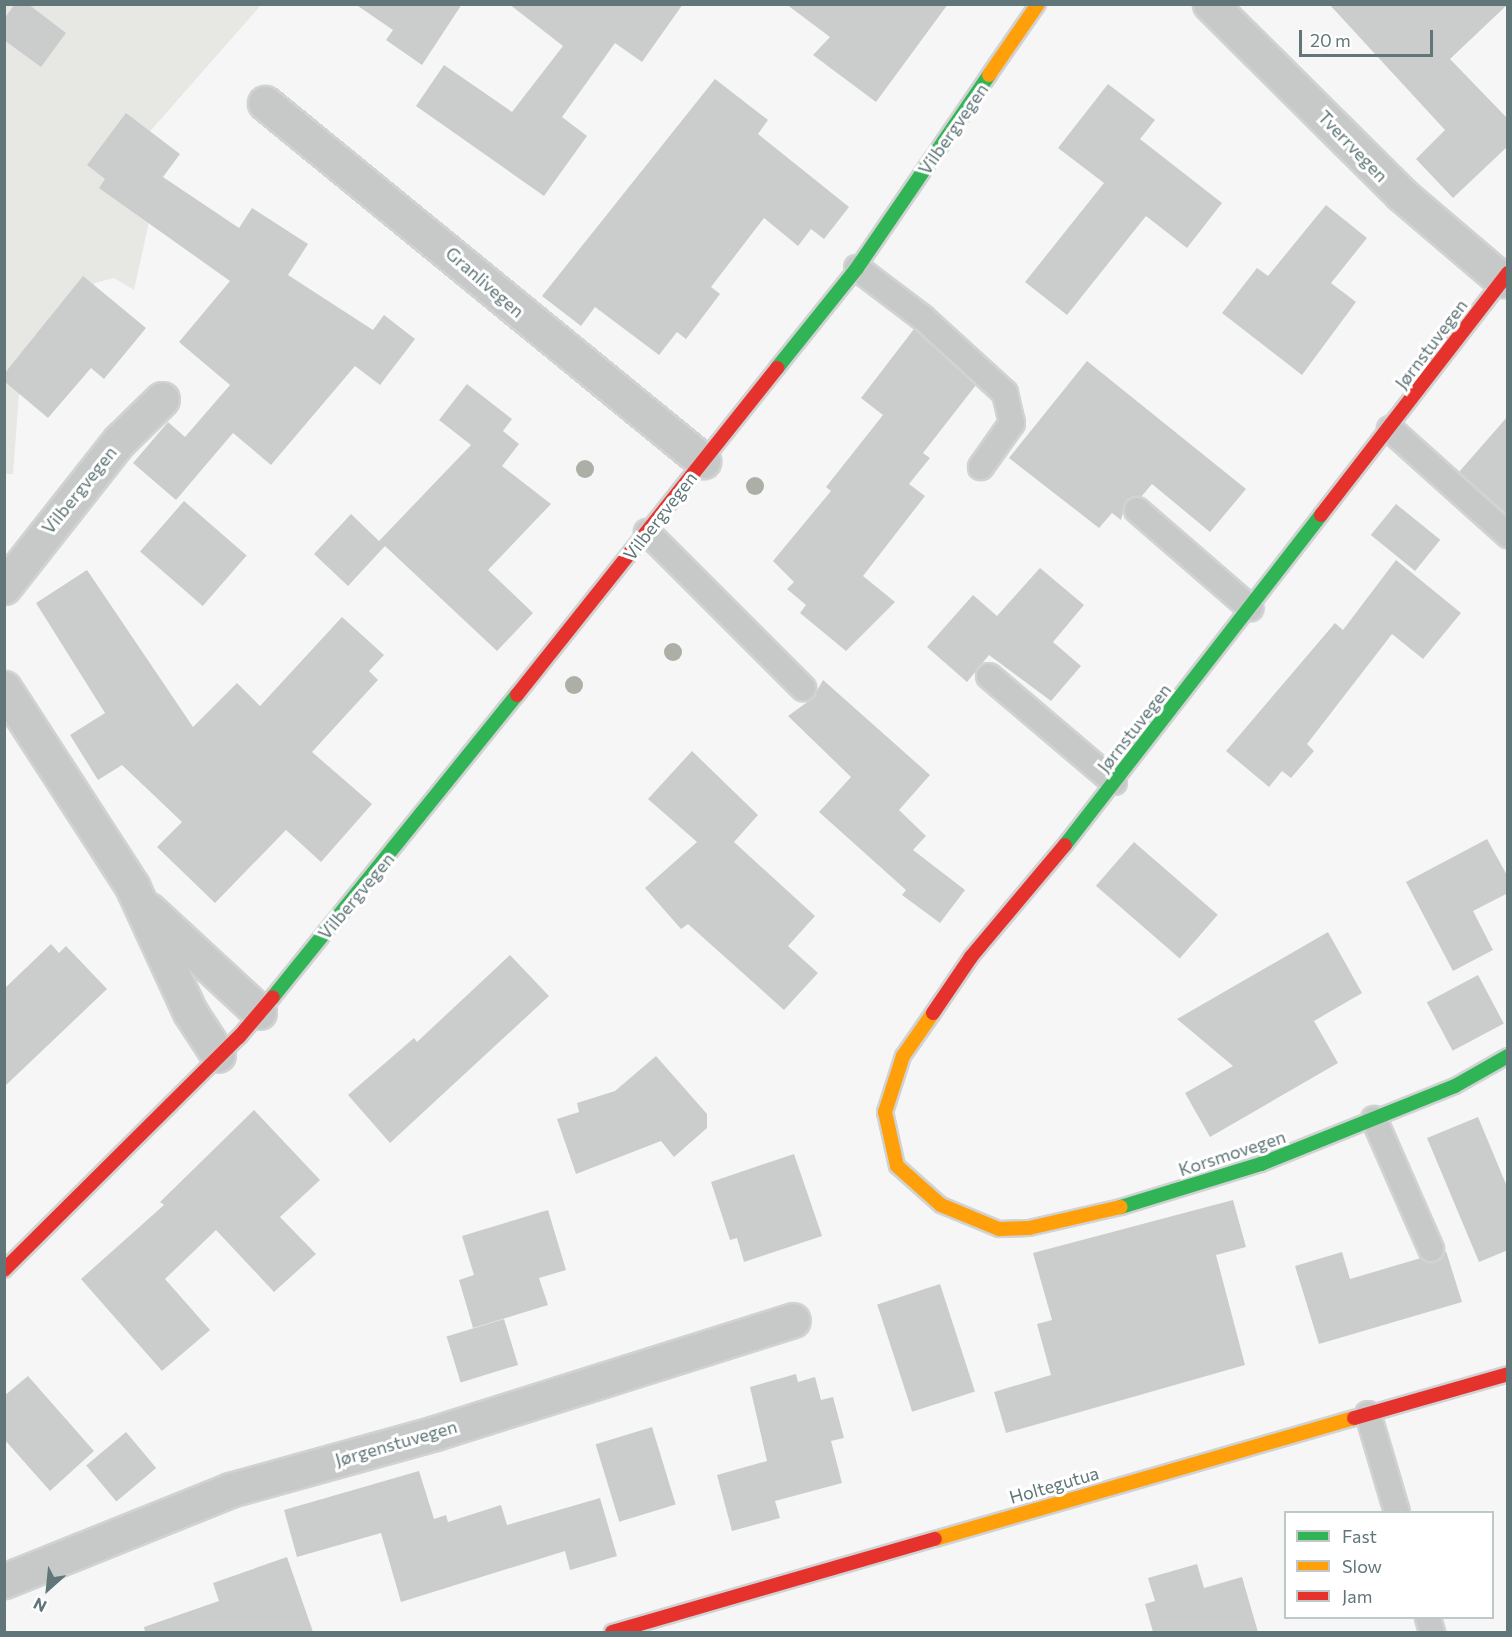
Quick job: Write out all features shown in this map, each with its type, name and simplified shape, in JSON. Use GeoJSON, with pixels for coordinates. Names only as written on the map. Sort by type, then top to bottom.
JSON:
{"type":"FeatureCollection","features":[{"type":"Feature","properties":{"kind":"street","name":"Vilbergvegen"},"geometry":{"type":"LineString","coordinates":[[4,1270],[259,1012],[857,268],[1038,4]]}},
{"type":"Feature","properties":{"kind":"street","name":"Tverrvegen"},"geometry":{"type":"LineString","coordinates":[[1210,4],[1401,194],[1506,279]]}},
{"type":"Feature","properties":{"kind":"street","name":"Granlivegen"},"geometry":{"type":"LineString","coordinates":[[265,103],[703,461]]}},
{"type":"Feature","properties":{"kind":"street","name":"Jørnstuvegen"},"geometry":{"type":"LineString","coordinates":[[954,1212],[897,1166],[885,1112],[903,1056],[971,957],[1114,782],[1506,279]]}},
{"type":"Feature","properties":{"kind":"street","name":"Vilbergvegen"},"geometry":{"type":"LineString","coordinates":[[4,587],[119,441],[162,399]]}},
{"type":"Feature","properties":{"kind":"street"},"geometry":{"type":"LineString","coordinates":[[4,687],[141,903],[190,1012],[218,1055]]}},
{"type":"Feature","properties":{"kind":"street"},"geometry":{"type":"LineString","coordinates":[[141,903],[259,1012]]}},
{"type":"Feature","properties":{"kind":"street","name":"Korsmovegen"},"geometry":{"type":"LineString","coordinates":[[954,1212],[999,1229],[1104,1212],[1261,1164],[1455,1086],[1508,1056]]}},
{"type":"Feature","properties":{"kind":"street","name":"Jørgenstuvegen"},"geometry":{"type":"LineString","coordinates":[[4,1581],[230,1490],[435,1433],[793,1320]]}},
{"type":"Feature","properties":{"kind":"street","name":"Holtegutua"},"geometry":{"type":"LineString","coordinates":[[612,1632],[683,1622],[1368,1414],[1508,1374]]}},
{"type":"Feature","properties":{"kind":"lane"},"geometry":{"type":"LineString","coordinates":[[857,268],[923,318],[1005,393],[1012,423],[981,468]]}},
{"type":"Feature","properties":{"kind":"lane"},"geometry":{"type":"LineString","coordinates":[[1390,429],[1508,535]]}},
{"type":"Feature","properties":{"kind":"lane"},"geometry":{"type":"LineString","coordinates":[[1137,510],[1250,608]]}},
{"type":"Feature","properties":{"kind":"lane"},"geometry":{"type":"LineString","coordinates":[[647,532],[803,688]]}},
{"type":"Feature","properties":{"kind":"lane"},"geometry":{"type":"LineString","coordinates":[[989,676],[1114,782]]}},
{"type":"Feature","properties":{"kind":"lane"},"geometry":{"type":"LineString","coordinates":[[1374,1119],[1431,1249]]}},
{"type":"Feature","properties":{"kind":"lane"},"geometry":{"type":"LineString","coordinates":[[1368,1414],[1397,1511]]}},
{"type":"Feature","properties":{"kind":"shaded area"},"geometry":{"type":"Polygon","coordinates":[[[5,5],[261,5],[124,161],[157,186],[134,290],[114,278],[95,283],[29,376],[19,394],[13,474],[5,474],[5,5]]]}},
{"type":"Feature","properties":{"kind":"building"},"geometry":{"type":"Polygon","coordinates":[[[15,4],[28,4],[66,33],[41,67],[4,40],[4,19],[15,4]]]}},
{"type":"Feature","properties":{"kind":"building"},"geometry":{"type":"Polygon","coordinates":[[[355,4],[462,4],[422,65],[386,40],[393,30],[355,4]]]}},
{"type":"Feature","properties":{"kind":"building"},"geometry":{"type":"Polygon","coordinates":[[[509,4],[683,4],[642,62],[615,43],[562,117],[587,136],[544,196],[416,106],[444,65],[512,112],[563,46],[509,4]]]}},
{"type":"Feature","properties":{"kind":"building"},"geometry":{"type":"Polygon","coordinates":[[[786,4],[948,4],[876,102],[813,55],[830,37],[786,4]]]}},
{"type":"Feature","properties":{"kind":"building"},"geometry":{"type":"Polygon","coordinates":[[[1329,4],[1508,4],[1450,59],[1508,119],[1508,146],[1453,198],[1416,159],[1445,130],[1329,4]]]}},
{"type":"Feature","properties":{"kind":"building"},"geometry":{"type":"Polygon","coordinates":[[[715,79],[768,120],[758,134],[849,207],[824,239],[811,229],[798,246],[764,218],[711,287],[720,294],[686,339],[677,332],[659,355],[595,307],[581,326],[542,296],[715,79]]]}},
{"type":"Feature","properties":{"kind":"building"},"geometry":{"type":"Polygon","coordinates":[[[1108,84],[1155,120],[1140,139],[1222,203],[1187,248],[1146,216],[1067,315],[1025,282],[1104,183],[1058,148],[1108,84]]]}},
{"type":"Feature","properties":{"kind":"building"},"geometry":{"type":"Polygon","coordinates":[[[126,113],[180,154],[163,177],[239,228],[252,208],[308,244],[288,275],[373,330],[384,315],[415,339],[380,385],[355,366],[271,465],[233,433],[176,500],[133,463],[168,422],[185,437],[230,385],[179,342],[230,281],[99,188],[105,179],[87,165],[126,113]]]}},
{"type":"Feature","properties":{"kind":"building"},"geometry":{"type":"Polygon","coordinates":[[[1326,205],[1367,238],[1331,283],[1356,302],[1302,375],[1222,313],[1257,268],[1268,276],[1326,205]]]}},
{"type":"Feature","properties":{"kind":"building"},"geometry":{"type":"Polygon","coordinates":[[[83,276],[146,328],[104,379],[91,368],[48,418],[4,381],[4,374],[83,276]]]}},
{"type":"Feature","properties":{"kind":"building"},"geometry":{"type":"Polygon","coordinates":[[[914,329],[976,385],[923,453],[930,458],[909,484],[925,496],[863,576],[895,602],[846,651],[800,613],[806,605],[787,589],[794,582],[773,561],[831,491],[826,487],[883,415],[861,398],[914,329]]]}},
{"type":"Feature","properties":{"kind":"building"},"geometry":{"type":"Polygon","coordinates":[[[1087,361],[1246,489],[1210,532],[1152,484],[1141,497],[1126,501],[1121,520],[1112,513],[1099,528],[1009,458],[1087,361]]]}},
{"type":"Feature","properties":{"kind":"building"},"geometry":{"type":"Polygon","coordinates":[[[467,384],[512,419],[503,431],[519,444],[502,466],[551,504],[488,570],[533,613],[497,651],[385,546],[348,586],[314,554],[351,514],[379,541],[471,445],[439,420],[467,384]]]}},
{"type":"Feature","properties":{"kind":"building"},"geometry":{"type":"Polygon","coordinates":[[[1508,416],[1508,515],[1459,472],[1508,416]]]}},
{"type":"Feature","properties":{"kind":"building"},"geometry":{"type":"Polygon","coordinates":[[[184,501],[247,555],[203,606],[140,552],[184,501]]]}},
{"type":"Feature","properties":{"kind":"building"},"geometry":{"type":"Polygon","coordinates":[[[1396,504],[1440,540],[1415,571],[1371,535],[1396,504]]]}},
{"type":"Feature","properties":{"kind":"building"},"geometry":{"type":"Polygon","coordinates":[[[1396,560],[1461,613],[1423,659],[1392,634],[1307,744],[1314,751],[1291,778],[1282,771],[1269,787],[1226,751],[1335,623],[1343,630],[1396,560]]]}},
{"type":"Feature","properties":{"kind":"building"},"geometry":{"type":"Polygon","coordinates":[[[1040,568],[1084,605],[1053,642],[1081,666],[1051,701],[989,655],[967,682],[927,647],[973,595],[997,616],[1040,568]]]}},
{"type":"Feature","properties":{"kind":"building"},"geometry":{"type":"Polygon","coordinates":[[[87,570],[193,727],[237,683],[260,706],[342,617],[384,655],[369,671],[378,680],[312,752],[372,804],[321,862],[286,830],[215,903],[157,847],[182,822],[122,765],[98,780],[70,735],[105,713],[36,603],[87,570]]]}},
{"type":"Feature","properties":{"kind":"building"},"geometry":{"type":"Polygon","coordinates":[[[823,680],[930,775],[899,810],[926,836],[913,850],[965,890],[940,923],[902,895],[906,890],[819,812],[851,777],[788,716],[813,698],[823,680]]]}},
{"type":"Feature","properties":{"kind":"building"},"geometry":{"type":"Polygon","coordinates":[[[692,751],[758,815],[734,842],[815,916],[788,946],[818,973],[784,1010],[688,924],[681,929],[645,888],[697,842],[648,799],[692,751]]]}},
{"type":"Feature","properties":{"kind":"building"},"geometry":{"type":"Polygon","coordinates":[[[1487,839],[1508,877],[1508,893],[1473,911],[1493,950],[1453,971],[1406,882],[1487,839]]]}},
{"type":"Feature","properties":{"kind":"building"},"geometry":{"type":"Polygon","coordinates":[[[1134,842],[1218,915],[1180,959],[1096,886],[1134,842]]]}},
{"type":"Feature","properties":{"kind":"building"},"geometry":{"type":"Polygon","coordinates":[[[1328,932],[1362,993],[1314,1021],[1338,1063],[1210,1137],[1185,1093],[1233,1066],[1177,1019],[1328,932]]]}},
{"type":"Feature","properties":{"kind":"building"},"geometry":{"type":"Polygon","coordinates":[[[51,944],[59,953],[66,946],[107,989],[4,1087],[4,989],[51,944]]]}},
{"type":"Feature","properties":{"kind":"building"},"geometry":{"type":"Polygon","coordinates":[[[510,955],[549,996],[390,1143],[348,1095],[414,1038],[417,1042],[510,955]]]}},
{"type":"Feature","properties":{"kind":"building"},"geometry":{"type":"Polygon","coordinates":[[[1478,975],[1504,1024],[1453,1051],[1427,1002],[1478,975]]]}},
{"type":"Feature","properties":{"kind":"building"},"geometry":{"type":"Polygon","coordinates":[[[656,1056],[707,1114],[707,1128],[674,1157],[661,1141],[576,1174],[557,1119],[579,1112],[577,1103],[615,1091],[656,1056]]]}},
{"type":"Feature","properties":{"kind":"building"},"geometry":{"type":"Polygon","coordinates":[[[254,1110],[320,1180],[280,1217],[316,1254],[274,1292],[216,1230],[165,1279],[210,1330],[162,1371],[81,1279],[164,1205],[160,1202],[254,1110]]]}},
{"type":"Feature","properties":{"kind":"building"},"geometry":{"type":"Polygon","coordinates":[[[1478,1117],[1508,1189],[1508,1250],[1479,1262],[1427,1138],[1478,1117]]]}},
{"type":"Feature","properties":{"kind":"building"},"geometry":{"type":"Polygon","coordinates":[[[794,1154],[822,1236],[744,1262],[737,1238],[730,1240],[711,1182],[794,1154]]]}},
{"type":"Feature","properties":{"kind":"building"},"geometry":{"type":"Polygon","coordinates":[[[1233,1200],[1246,1247],[1216,1255],[1245,1365],[1006,1433],[994,1392],[1051,1375],[1037,1324],[1052,1320],[1033,1253],[1233,1200]]]}},
{"type":"Feature","properties":{"kind":"building"},"geometry":{"type":"Polygon","coordinates":[[[548,1210],[566,1270],[539,1278],[548,1305],[473,1328],[459,1280],[474,1275],[462,1236],[548,1210]]]}},
{"type":"Feature","properties":{"kind":"building"},"geometry":{"type":"Polygon","coordinates":[[[1446,1251],[1462,1302],[1319,1344],[1295,1266],[1342,1252],[1350,1279],[1421,1258],[1436,1262],[1446,1251]]]}},
{"type":"Feature","properties":{"kind":"building"},"geometry":{"type":"Polygon","coordinates":[[[940,1284],[975,1391],[912,1412],[877,1304],[940,1284]]]}},
{"type":"Feature","properties":{"kind":"building"},"geometry":{"type":"Polygon","coordinates":[[[504,1319],[518,1365],[461,1382],[447,1337],[504,1319]]]}},
{"type":"Feature","properties":{"kind":"building"},"geometry":{"type":"Polygon","coordinates":[[[796,1374],[798,1382],[815,1377],[821,1400],[833,1397],[844,1438],[831,1441],[842,1483],[775,1501],[780,1518],[732,1531],[717,1475],[767,1461],[750,1387],[796,1374]]]}},
{"type":"Feature","properties":{"kind":"building"},"geometry":{"type":"Polygon","coordinates":[[[28,1376],[94,1451],[50,1491],[4,1439],[4,1396],[28,1376]]]}},
{"type":"Feature","properties":{"kind":"building"},"geometry":{"type":"Polygon","coordinates":[[[652,1427],[676,1504],[619,1522],[596,1444],[652,1427]]]}},
{"type":"Feature","properties":{"kind":"building"},"geometry":{"type":"Polygon","coordinates":[[[126,1432],[156,1468],[116,1501],[86,1465],[126,1432]]]}},
{"type":"Feature","properties":{"kind":"building"},"geometry":{"type":"Polygon","coordinates":[[[419,1471],[434,1519],[446,1515],[448,1522],[501,1505],[507,1525],[600,1498],[617,1556],[570,1570],[565,1551],[401,1602],[381,1533],[297,1557],[284,1510],[419,1471]]]}},
{"type":"Feature","properties":{"kind":"building"},"geometry":{"type":"Polygon","coordinates":[[[287,1557],[313,1632],[145,1632],[144,1627],[219,1601],[213,1583],[287,1557]]]}},
{"type":"Feature","properties":{"kind":"building"},"geometry":{"type":"Polygon","coordinates":[[[1197,1564],[1204,1588],[1242,1577],[1258,1632],[1153,1632],[1145,1604],[1155,1601],[1148,1578],[1197,1564]]]}},
{"type":"Feature","properties":{"kind":"traffic: fast"},"geometry":{"type":"LineString","coordinates":[[777,368],[857,268],[989,75]]}},
{"type":"Feature","properties":{"kind":"traffic: fast"},"geometry":{"type":"LineString","coordinates":[[1065,845],[1321,515]]}},
{"type":"Feature","properties":{"kind":"traffic: fast"},"geometry":{"type":"LineString","coordinates":[[273,997],[517,695]]}},
{"type":"Feature","properties":{"kind":"traffic: fast"},"geometry":{"type":"LineString","coordinates":[[1121,1207],[1261,1164],[1455,1086],[1508,1056]]}},
{"type":"Feature","properties":{"kind":"traffic: slow"},"geometry":{"type":"LineString","coordinates":[[989,75],[1038,4]]}},
{"type":"Feature","properties":{"kind":"traffic: slow"},"geometry":{"type":"LineString","coordinates":[[933,1013],[903,1056],[885,1112],[897,1166],[941,1205],[999,1229],[1029,1228],[1121,1207]]}},
{"type":"Feature","properties":{"kind":"traffic: slow"},"geometry":{"type":"LineString","coordinates":[[935,1539],[1354,1418]]}},
{"type":"Feature","properties":{"kind":"traffic: jam"},"geometry":{"type":"LineString","coordinates":[[1321,515],[1508,273]]}},
{"type":"Feature","properties":{"kind":"traffic: jam"},"geometry":{"type":"LineString","coordinates":[[517,695],[777,368]]}},
{"type":"Feature","properties":{"kind":"traffic: jam"},"geometry":{"type":"LineString","coordinates":[[933,1013],[971,957],[1065,845]]}},
{"type":"Feature","properties":{"kind":"traffic: jam"},"geometry":{"type":"LineString","coordinates":[[4,1270],[239,1037],[273,997]]}},
{"type":"Feature","properties":{"kind":"traffic: jam"},"geometry":{"type":"LineString","coordinates":[[1354,1418],[1508,1374]]}},
{"type":"Feature","properties":{"kind":"traffic: jam"},"geometry":{"type":"LineString","coordinates":[[612,1632],[935,1539]]}}]}
